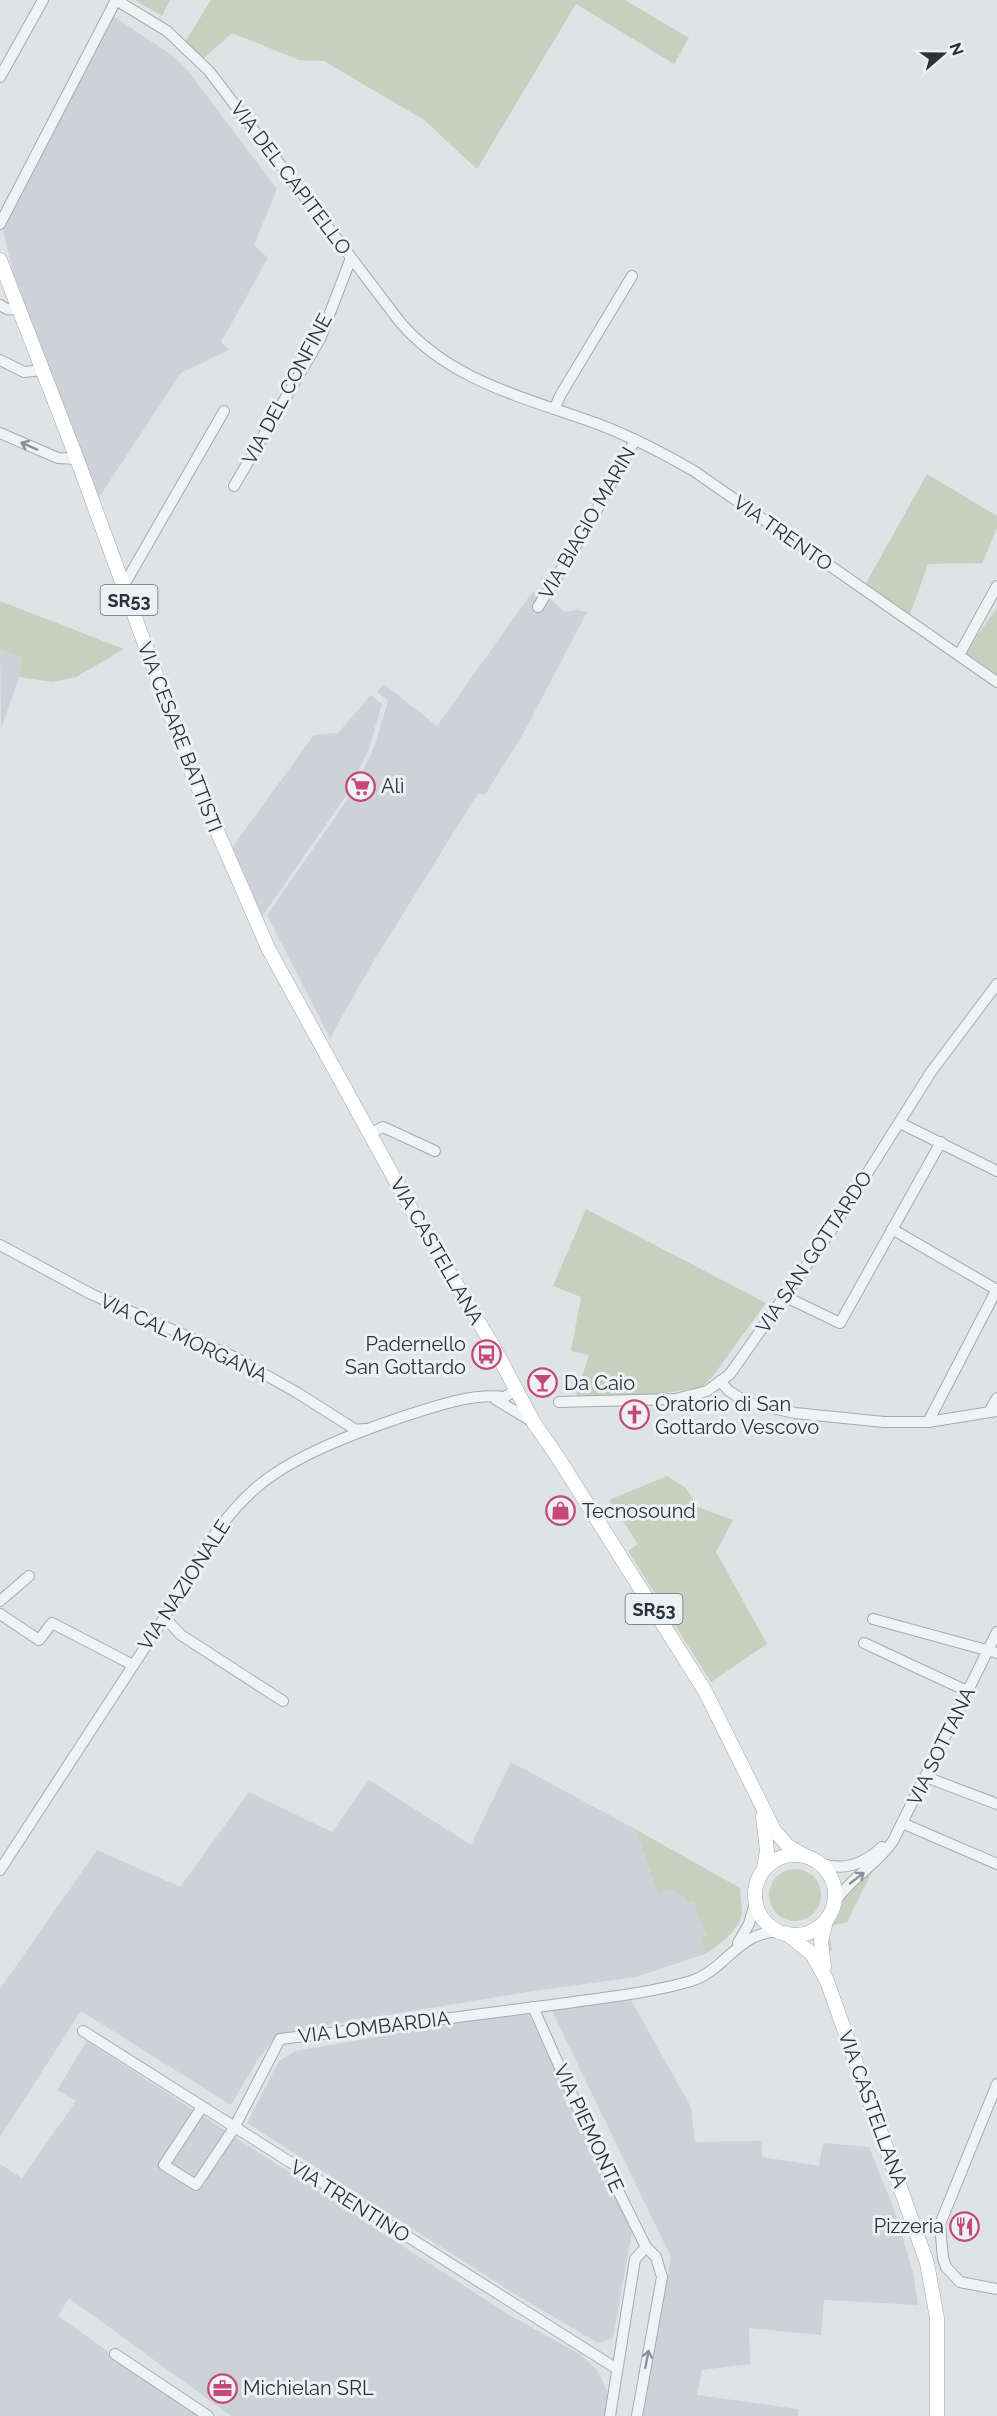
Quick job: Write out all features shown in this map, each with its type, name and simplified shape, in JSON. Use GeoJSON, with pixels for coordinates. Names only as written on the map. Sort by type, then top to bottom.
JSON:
{"type":"FeatureCollection","features":[{"type":"Feature","properties":{"kind":"main road","name":"VIA CESARE BATTISTI"},"geometry":{"type":"LineString","coordinates":[[0,260],[77,459],[192,773],[263,939],[281,974]]}},
{"type":"Feature","properties":{"kind":"main road","name":"VIA CASTELLANA"},"geometry":{"type":"LineString","coordinates":[[281,974],[369,1134],[493,1346],[534,1423],[700,1681],[779,1837],[788,1846],[805,1856]]}},
{"type":"Feature","properties":{"kind":"main road","name":"VIA CASTELLANA"},"geometry":{"type":"LineString","coordinates":[[760,1803],[767,1841],[764,1869]]}},
{"type":"Feature","properties":{"kind":"main road"},"geometry":{"type":"LineString","coordinates":[[764,1869],[788,1855],[805,1856]]}},
{"type":"Feature","properties":{"kind":"main road","name":"SR53"},"geometry":{"type":"LineString","coordinates":[[805,1856],[820,1863]]}},
{"type":"Feature","properties":{"kind":"main road"},"geometry":{"type":"LineString","coordinates":[[756,1900],[764,1920],[783,1933],[802,1934],[812,1931],[829,1917],[835,1902],[831,1876],[820,1863]]}},
{"type":"Feature","properties":{"kind":"main road","name":"SR53"},"geometry":{"type":"LineString","coordinates":[[756,1900],[756,1889],[764,1869]]}},
{"type":"Feature","properties":{"kind":"main road","name":"VIA CASTELLANA"},"geometry":{"type":"LineString","coordinates":[[827,1981],[821,1941],[829,1917]]}},
{"type":"Feature","properties":{"kind":"main road","name":"VIA CASTELLANA"},"geometry":{"type":"LineString","coordinates":[[783,1933],[810,1951],[827,1981],[928,2269],[937,2318],[937,2416]]}},
{"type":"Feature","properties":{"kind":"street"},"geometry":{"type":"LineString","coordinates":[[0,77],[43,0]]}},
{"type":"Feature","properties":{"kind":"street"},"geometry":{"type":"LineString","coordinates":[[0,224],[116,0]]}},
{"type":"Feature","properties":{"kind":"street","name":"VIA DEL CAPITELLO"},"geometry":{"type":"LineString","coordinates":[[116,0],[167,31],[209,71],[414,339],[453,369]]}},
{"type":"Feature","properties":{"kind":"street","name":"VIA DEL CONFINE"},"geometry":{"type":"LineString","coordinates":[[234,486],[320,339],[351,258]]}},
{"type":"Feature","properties":{"kind":"street"},"geometry":{"type":"LineString","coordinates":[[554,409],[632,276]]}},
{"type":"Feature","properties":{"kind":"street"},"geometry":{"type":"LineString","coordinates":[[0,305],[7,309],[19,310]]}},
{"type":"Feature","properties":{"kind":"street"},"geometry":{"type":"LineString","coordinates":[[0,360],[24,372],[42,370]]}},
{"type":"Feature","properties":{"kind":"street","name":"VIA TRENTO"},"geometry":{"type":"LineString","coordinates":[[453,369],[476,380],[635,440],[694,471],[997,682]]}},
{"type":"Feature","properties":{"kind":"street"},"geometry":{"type":"LineString","coordinates":[[124,585],[224,411]]}},
{"type":"Feature","properties":{"kind":"street"},"geometry":{"type":"LineString","coordinates":[[0,433],[58,458],[77,459]]}},
{"type":"Feature","properties":{"kind":"street","name":"VIA BIAGIO MARIN"},"geometry":{"type":"LineString","coordinates":[[538,607],[588,526],[635,440]]}},
{"type":"Feature","properties":{"kind":"street"},"geometry":{"type":"LineString","coordinates":[[959,655],[997,586]]}},
{"type":"Feature","properties":{"kind":"street","name":"VIA SAN GOTTARDO"},"geometry":{"type":"LineString","coordinates":[[559,1402],[675,1399],[707,1391],[730,1374],[786,1297],[931,1072],[997,984]]}},
{"type":"Feature","properties":{"kind":"street"},"geometry":{"type":"LineString","coordinates":[[900,1123],[997,1170]]}},
{"type":"Feature","properties":{"kind":"street"},"geometry":{"type":"LineString","coordinates":[[369,1134],[383,1127],[435,1151]]}},
{"type":"Feature","properties":{"kind":"street"},"geometry":{"type":"LineString","coordinates":[[786,1297],[840,1323],[941,1142]]}},
{"type":"Feature","properties":{"kind":"street"},"geometry":{"type":"LineString","coordinates":[[892,1229],[997,1289],[928,1422]]}},
{"type":"Feature","properties":{"kind":"street","name":"VIA CAL MORGANA"},"geometry":{"type":"LineString","coordinates":[[0,1245],[91,1294],[234,1357],[296,1392],[356,1431],[367,1429]]}},
{"type":"Feature","properties":{"kind":"street"},"geometry":{"type":"LineString","coordinates":[[720,1381],[729,1391],[748,1403],[795,1413],[884,1422],[928,1422],[993,1411],[997,1398]]}},
{"type":"Feature","properties":{"kind":"street","name":"VIA NAZIONALE"},"geometry":{"type":"LineString","coordinates":[[0,1870],[164,1617],[196,1560],[238,1504],[260,1485],[291,1464],[367,1429],[437,1405],[490,1395],[505,1397],[515,1390]]}},
{"type":"Feature","properties":{"kind":"street"},"geometry":{"type":"LineString","coordinates":[[490,1395],[534,1423]]}},
{"type":"Feature","properties":{"kind":"street"},"geometry":{"type":"LineString","coordinates":[[0,1601],[29,1576]]}},
{"type":"Feature","properties":{"kind":"street"},"geometry":{"type":"LineString","coordinates":[[0,1614],[39,1640],[52,1623],[133,1665]]}},
{"type":"Feature","properties":{"kind":"street"},"geometry":{"type":"LineString","coordinates":[[164,1617],[181,1635],[283,1701]]}},
{"type":"Feature","properties":{"kind":"street"},"geometry":{"type":"LineString","coordinates":[[873,1619],[992,1652]]}},
{"type":"Feature","properties":{"kind":"street","name":"VIA SOTTANA"},"geometry":{"type":"LineString","coordinates":[[835,1902],[849,1884],[884,1854],[926,1778],[967,1691],[992,1652],[997,1632]]}},
{"type":"Feature","properties":{"kind":"street"},"geometry":{"type":"LineString","coordinates":[[864,1642],[967,1691]]}},
{"type":"Feature","properties":{"kind":"street"},"geometry":{"type":"LineString","coordinates":[[926,1778],[997,1804]]}},
{"type":"Feature","properties":{"kind":"street"},"geometry":{"type":"LineString","coordinates":[[901,1825],[997,1864]]}},
{"type":"Feature","properties":{"kind":"street","name":"VIA SOTTANA"},"geometry":{"type":"LineString","coordinates":[[820,1863],[841,1868],[856,1864],[875,1853],[901,1825]]}},
{"type":"Feature","properties":{"kind":"street","name":"VIA LOMBARDIA"},"geometry":{"type":"LineString","coordinates":[[732,1951],[746,1931],[756,1900]]}},
{"type":"Feature","properties":{"kind":"street","name":"VIA LOMBARDIA"},"geometry":{"type":"LineString","coordinates":[[202,2107],[164,2165],[196,2185],[234,2128],[280,2039],[612,1996],[688,1982],[699,1977],[753,1936],[766,1932],[783,1933]]}},
{"type":"Feature","properties":{"kind":"street","name":"VIA PIEMONTE"},"geometry":{"type":"LineString","coordinates":[[533,2007],[585,2124],[646,2247],[656,2257],[662,2277],[637,2416]]}},
{"type":"Feature","properties":{"kind":"street","name":"VIA TRENTINO"},"geometry":{"type":"LineString","coordinates":[[83,2031],[617,2369]]}},
{"type":"Feature","properties":{"kind":"street"},"geometry":{"type":"LineString","coordinates":[[997,2084],[940,2224],[943,2258],[948,2269],[960,2282],[997,2289]]}},
{"type":"Feature","properties":{"kind":"street"},"geometry":{"type":"LineString","coordinates":[[610,2416],[635,2259],[646,2247]]}},
{"type":"Feature","properties":{"kind":"street"},"geometry":{"type":"LineString","coordinates":[[928,2269],[943,2258]]}},
{"type":"Feature","properties":{"kind":"street"},"geometry":{"type":"LineString","coordinates":[[928,2269],[948,2269]]}},
{"type":"Feature","properties":{"kind":"street"},"geometry":{"type":"LineString","coordinates":[[115,2354],[208,2416]]}},
{"type":"Feature","properties":{"kind":"shaded area"},"geometry":{"type":"Polygon","coordinates":[[[113,16],[172,55],[188,71],[277,189],[254,245],[268,258],[221,342],[229,350],[181,373],[94,505],[22,314],[3,229],[113,16]]]}},
{"type":"Feature","properties":{"kind":"shaded area"},"geometry":{"type":"Polygon","coordinates":[[[533,591],[549,598],[565,612],[577,610],[587,612],[523,734],[485,795],[478,793],[370,967],[330,1038],[267,915],[354,790],[375,745],[388,701],[377,692],[384,684],[437,726],[533,591]]]}},
{"type":"Feature","properties":{"kind":"shaded area"},"geometry":{"type":"Polygon","coordinates":[[[0,649],[22,658],[19,677],[1,729],[0,649]]]}},
{"type":"Feature","properties":{"kind":"shaded area"},"geometry":{"type":"Polygon","coordinates":[[[371,695],[382,704],[369,748],[348,793],[261,918],[298,993],[226,856],[314,735],[338,733],[371,695]]]}},
{"type":"Feature","properties":{"kind":"shaded area"},"geometry":{"type":"Polygon","coordinates":[[[511,1762],[635,1829],[658,1893],[671,1889],[693,1901],[706,1936],[700,1939],[705,1954],[636,1977],[527,1992],[297,2030],[274,2039],[258,2059],[231,2105],[81,2011],[0,2137],[0,1989],[97,1850],[180,1887],[249,1792],[332,1832],[369,1780],[471,1845],[511,1762]]]}},
{"type":"Feature","properties":{"kind":"shaded area"},"geometry":{"type":"Polygon","coordinates":[[[631,2000],[691,2107],[695,2142],[762,2141],[762,2157],[819,2166],[823,2143],[869,2147],[895,2212],[913,2272],[918,2305],[824,2300],[821,2335],[749,2328],[750,2364],[702,2370],[697,2395],[798,2409],[798,2416],[643,2416],[671,2257],[550,2007],[582,2002],[631,2000]]]}},
{"type":"Feature","properties":{"kind":"shaded area"},"geometry":{"type":"Polygon","coordinates":[[[527,2011],[633,2225],[613,2338],[598,2343],[518,2296],[247,2123],[279,2061],[295,2051],[527,2011]]]}},
{"type":"Feature","properties":{"kind":"shaded area"},"geometry":{"type":"Polygon","coordinates":[[[87,2041],[509,2315],[581,2355],[598,2371],[609,2396],[605,2416],[231,2416],[69,2298],[58,2316],[199,2416],[0,2416],[0,2164],[22,2178],[76,2101],[57,2090],[87,2041]]]}},
{"type":"Feature","properties":{"kind":"green space"},"geometry":{"type":"Polygon","coordinates":[[[135,0],[170,0],[162,16],[135,0]]]}},
{"type":"Feature","properties":{"kind":"green space"},"geometry":{"type":"Polygon","coordinates":[[[211,0],[625,0],[689,38],[674,64],[576,4],[477,169],[424,120],[324,61],[299,60],[232,33],[202,60],[185,42],[211,0]]]}},
{"type":"Feature","properties":{"kind":"green space"},"geometry":{"type":"Polygon","coordinates":[[[927,474],[997,516],[997,528],[982,563],[928,564],[909,617],[865,585],[927,474]]]}},
{"type":"Feature","properties":{"kind":"green space"},"geometry":{"type":"Polygon","coordinates":[[[0,601],[124,649],[76,677],[52,682],[19,677],[22,658],[0,649],[0,601]]]}},
{"type":"Feature","properties":{"kind":"green space"},"geometry":{"type":"Polygon","coordinates":[[[997,608],[997,676],[964,654],[997,608]]]}},
{"type":"Feature","properties":{"kind":"green space"},"geometry":{"type":"Polygon","coordinates":[[[586,1209],[766,1303],[713,1376],[702,1387],[627,1397],[576,1395],[589,1355],[571,1351],[581,1297],[553,1286],[586,1209]]]}},
{"type":"Feature","properties":{"kind":"green space"},"geometry":{"type":"Polygon","coordinates":[[[667,1476],[686,1488],[698,1507],[733,1520],[716,1552],[767,1644],[711,1682],[628,1551],[638,1544],[609,1500],[667,1476]]]}},
{"type":"Feature","properties":{"kind":"green space"},"geometry":{"type":"Polygon","coordinates":[[[635,1829],[740,1888],[742,1912],[738,1925],[705,1954],[700,1938],[706,1936],[693,1901],[687,1903],[684,1897],[671,1889],[658,1893],[635,1829]]]}},
{"type":"Feature","properties":{"kind":"green space"},"geometry":{"type":"Polygon","coordinates":[[[874,1868],[847,1922],[832,1926],[829,1932],[832,1950],[828,1954],[827,1935],[845,1896],[874,1868]]]}},
{"type":"Feature","properties":{"kind":"green space"},"geometry":{"type":"Polygon","coordinates":[[[795,1869],[805,1871],[813,1877],[819,1885],[821,1895],[819,1905],[813,1913],[805,1919],[795,1921],[785,1919],[777,1913],[771,1905],[769,1895],[771,1885],[777,1877],[785,1871],[795,1869]]]}},
{"type":"Feature","properties":{"kind":"place","name":"Alì"},"geometry":{"type":"Point","coordinates":[360,786]}},
{"type":"Feature","properties":{"kind":"place","name":"Padernello San Gottardo"},"geometry":{"type":"Point","coordinates":[487,1355]}},
{"type":"Feature","properties":{"kind":"place","name":"Da Caio"},"geometry":{"type":"Point","coordinates":[543,1383]}},
{"type":"Feature","properties":{"kind":"place","name":"Oratorio di San Gottardo Vescovo"},"geometry":{"type":"Point","coordinates":[634,1415]}},
{"type":"Feature","properties":{"kind":"place","name":"Tecnosound"},"geometry":{"type":"Point","coordinates":[561,1511]}},
{"type":"Feature","properties":{"kind":"place","name":"Pizzeria"},"geometry":{"type":"Point","coordinates":[965,2226]}},
{"type":"Feature","properties":{"kind":"place","name":"Michielan SRL"},"geometry":{"type":"Point","coordinates":[222,2388]}}]}
